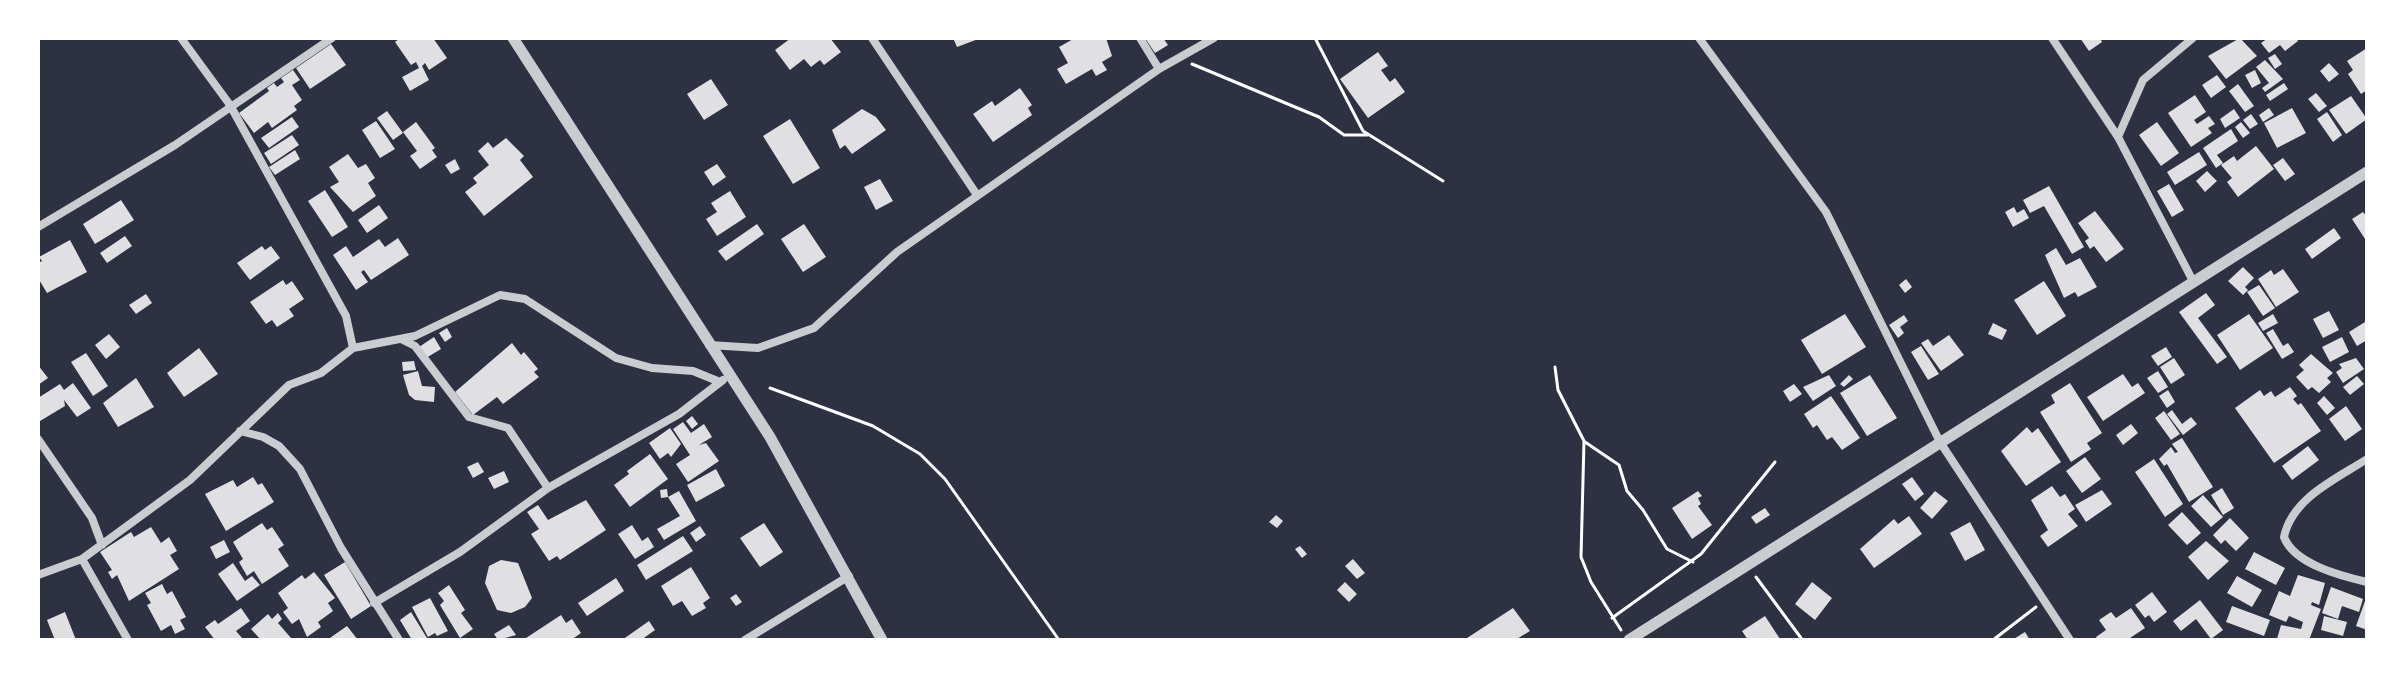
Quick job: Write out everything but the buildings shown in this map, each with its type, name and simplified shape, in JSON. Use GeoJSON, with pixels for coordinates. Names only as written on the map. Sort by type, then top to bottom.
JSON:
{"type":"FeatureCollection","features":[{"type":"Feature","properties":{"kind":"street"},"geometry":{"type":"LineString","coordinates":[[181,38],[230,105],[346,316],[353,348]]}},
{"type":"Feature","properties":{"kind":"street"},"geometry":{"type":"LineString","coordinates":[[38,227],[175,145],[332,38]]}},
{"type":"Feature","properties":{"kind":"street"},"geometry":{"type":"LineString","coordinates":[[513,38],[708,345],[725,379],[849,575],[882,640]]}},
{"type":"Feature","properties":{"kind":"street"},"geometry":{"type":"LineString","coordinates":[[872,38],[977,195]]}},
{"type":"Feature","properties":{"kind":"street"},"geometry":{"type":"LineString","coordinates":[[1140,38],[1159,69]]}},
{"type":"Feature","properties":{"kind":"street"},"geometry":{"type":"LineString","coordinates":[[708,345],[746,350],[805,333],[822,322],[897,252],[1159,69],[1214,38]]}},
{"type":"Feature","properties":{"kind":"street"},"geometry":{"type":"LineString","coordinates":[[1699,38],[1832,222],[1871,308],[1940,442],[2042,602],[2070,640]]}},
{"type":"Feature","properties":{"kind":"street"},"geometry":{"type":"LineString","coordinates":[[2052,38],[2118,137],[2195,284]]}},
{"type":"Feature","properties":{"kind":"street"},"geometry":{"type":"LineString","coordinates":[[2118,137],[2143,80],[2193,38]]}},
{"type":"Feature","properties":{"kind":"street"},"geometry":{"type":"LineString","coordinates":[[1629,640],[2195,284],[2367,172]]}},
{"type":"Feature","properties":{"kind":"street"},"geometry":{"type":"LineString","coordinates":[[38,575],[82,559],[190,480],[285,388],[321,373],[353,348],[402,340],[500,295],[525,299],[616,358],[652,368],[693,371],[725,379]]}},
{"type":"Feature","properties":{"kind":"street"},"geometry":{"type":"LineString","coordinates":[[402,340],[415,346],[469,417],[508,428],[548,488]]}},
{"type":"Feature","properties":{"kind":"street"},"geometry":{"type":"LineString","coordinates":[[374,603],[460,552],[548,488],[679,414],[725,379]]}},
{"type":"Feature","properties":{"kind":"street"},"geometry":{"type":"LineString","coordinates":[[240,431],[279,446],[300,469],[374,603],[399,640]]}},
{"type":"Feature","properties":{"kind":"street"},"geometry":{"type":"LineString","coordinates":[[38,439],[92,518],[102,545]]}},
{"type":"Feature","properties":{"kind":"street"},"geometry":{"type":"LineString","coordinates":[[2367,459],[2310,496],[2295,512],[2284,537],[2293,552],[2343,577],[2367,582]]}},
{"type":"Feature","properties":{"kind":"street"},"geometry":{"type":"LineString","coordinates":[[82,559],[128,640]]}},
{"type":"Feature","properties":{"kind":"street"},"geometry":{"type":"LineString","coordinates":[[38,567],[59,566]]}},
{"type":"Feature","properties":{"kind":"street"},"geometry":{"type":"LineString","coordinates":[[745,640],[849,575]]}},
{"type":"Feature","properties":{"kind":"path"},"geometry":{"type":"LineString","coordinates":[[1315,38],[1367,135],[1443,181]]}},
{"type":"Feature","properties":{"kind":"path"},"geometry":{"type":"LineString","coordinates":[[1179,58],[1232,84],[1322,118],[1344,135],[1367,135]]}},
{"type":"Feature","properties":{"kind":"path"},"geometry":{"type":"LineString","coordinates":[[1555,367],[1558,390],[1584,441],[1580,550],[1591,582],[1629,640]]}},
{"type":"Feature","properties":{"kind":"path"},"geometry":{"type":"LineString","coordinates":[[770,388],[873,426],[920,454],[945,479],[1059,640]]}},
{"type":"Feature","properties":{"kind":"path"},"geometry":{"type":"LineString","coordinates":[[1584,441],[1618,463],[1627,491],[1667,549],[1693,562]]}},
{"type":"Feature","properties":{"kind":"path"},"geometry":{"type":"LineString","coordinates":[[1612,618],[1693,562],[1712,544],[1775,462]]}},
{"type":"Feature","properties":{"kind":"path"},"geometry":{"type":"LineString","coordinates":[[1745,566],[1772,595],[1801,638]]}},
{"type":"Feature","properties":{"kind":"path"},"geometry":{"type":"LineString","coordinates":[[1993,640],[2042,602]]}}]}
